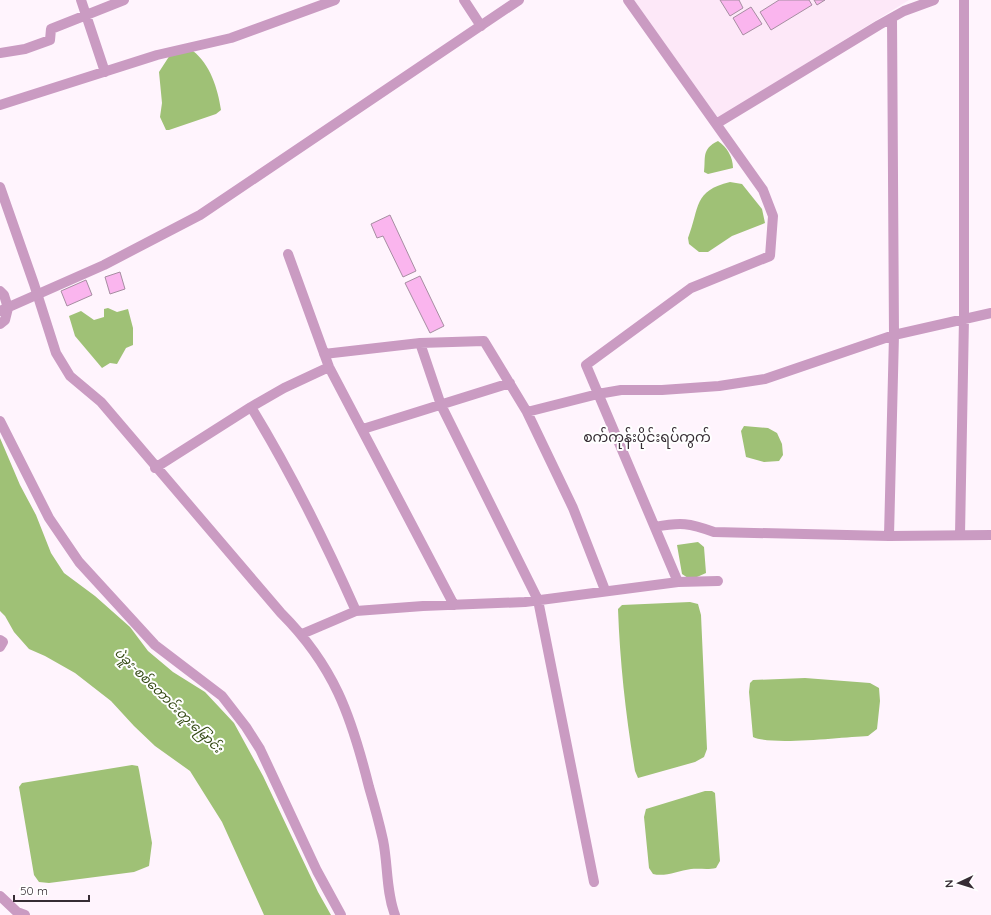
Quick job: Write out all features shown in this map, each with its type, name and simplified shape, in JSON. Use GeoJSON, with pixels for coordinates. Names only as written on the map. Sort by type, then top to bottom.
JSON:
{"type":"FeatureCollection","features":[{"type":"Feature","properties":{"kind":"street"},"geometry":{"type":"LineString","coordinates":[[81,0],[105,72]]}},
{"type":"Feature","properties":{"kind":"street"},"geometry":{"type":"LineString","coordinates":[[0,53],[25,49],[50,40],[51,30],[124,0]]}},
{"type":"Feature","properties":{"kind":"street"},"geometry":{"type":"LineString","coordinates":[[0,105],[157,56],[231,38],[335,0]]}},
{"type":"Feature","properties":{"kind":"street"},"geometry":{"type":"LineString","coordinates":[[464,0],[481,26]]}},
{"type":"Feature","properties":{"kind":"street"},"geometry":{"type":"LineString","coordinates":[[4,310],[104,265],[200,215],[519,0]]}},
{"type":"Feature","properties":{"kind":"street"},"geometry":{"type":"LineString","coordinates":[[628,0],[763,190],[773,216],[770,256],[691,288],[586,365],[678,582]]}},
{"type":"Feature","properties":{"kind":"street"},"geometry":{"type":"LineString","coordinates":[[716,124],[904,11],[934,0]]}},
{"type":"Feature","properties":{"kind":"street"},"geometry":{"type":"LineString","coordinates":[[960,535],[964,318],[964,0]]}},
{"type":"Feature","properties":{"kind":"street"},"geometry":{"type":"LineString","coordinates":[[889,536],[894,335],[892,18]]}},
{"type":"Feature","properties":{"kind":"street"},"geometry":{"type":"LineString","coordinates":[[0,187],[56,353],[70,376],[101,402],[155,468],[281,613],[302,634],[315,651],[338,691],[358,742],[383,840],[388,882],[396,915]]}},
{"type":"Feature","properties":{"kind":"street"},"geometry":{"type":"LineString","coordinates":[[288,254],[329,367],[363,429],[454,605]]}},
{"type":"Feature","properties":{"kind":"street"},"geometry":{"type":"LineString","coordinates":[[0,291],[4,295],[5,320],[0,324]]}},
{"type":"Feature","properties":{"kind":"street"},"geometry":{"type":"LineString","coordinates":[[527,412],[598,394],[621,390],[662,390],[719,386],[765,379],[894,335],[991,313]]}},
{"type":"Feature","properties":{"kind":"street"},"geometry":{"type":"LineString","coordinates":[[324,354],[420,343],[484,341],[527,412],[572,508],[606,590]]}},
{"type":"Feature","properties":{"kind":"street"},"geometry":{"type":"LineString","coordinates":[[420,343],[441,405],[538,600],[594,882]]}},
{"type":"Feature","properties":{"kind":"street"},"geometry":{"type":"LineString","coordinates":[[155,468],[251,406],[284,388],[329,367]]}},
{"type":"Feature","properties":{"kind":"street"},"geometry":{"type":"LineString","coordinates":[[363,429],[510,383]]}},
{"type":"Feature","properties":{"kind":"street"},"geometry":{"type":"LineString","coordinates":[[251,406],[280,454],[307,505],[356,611]]}},
{"type":"Feature","properties":{"kind":"street"},"geometry":{"type":"LineString","coordinates":[[0,421],[49,518],[79,562],[155,645],[222,696],[246,727],[260,749],[317,871],[342,915]]}},
{"type":"Feature","properties":{"kind":"street"},"geometry":{"type":"LineString","coordinates":[[654,527],[676,523],[690,524],[714,532],[889,536],[991,535]]}},
{"type":"Feature","properties":{"kind":"street"},"geometry":{"type":"LineString","coordinates":[[302,634],[356,611],[538,600],[606,590],[678,582],[718,581]]}},
{"type":"Feature","properties":{"kind":"street"},"geometry":{"type":"LineString","coordinates":[[0,640],[2,642],[0,647]]}},
{"type":"Feature","properties":{"kind":"street"},"geometry":{"type":"LineString","coordinates":[[0,896],[17,912],[25,915]]}},
{"type":"Feature","properties":{"kind":"shaded area"},"geometry":{"type":"Polygon","coordinates":[[[634,0],[909,0],[718,118],[634,0]]]}},
{"type":"Feature","properties":{"kind":"water"},"geometry":{"type":"Polygon","coordinates":[[[193,51],[199,56],[209,70],[218,94],[221,110],[216,114],[166,130],[160,117],[162,103],[159,72],[170,55],[193,51]]]}},
{"type":"Feature","properties":{"kind":"water"},"geometry":{"type":"Polygon","coordinates":[[[718,141],[729,153],[733,168],[708,174],[704,172],[705,154],[709,147],[718,141]]]}},
{"type":"Feature","properties":{"kind":"water"},"geometry":{"type":"Polygon","coordinates":[[[730,182],[742,184],[762,209],[765,223],[732,236],[708,252],[699,252],[689,244],[688,238],[700,202],[710,190],[730,182]]]}},
{"type":"Feature","properties":{"kind":"water"},"geometry":{"type":"Polygon","coordinates":[[[108,308],[117,312],[128,309],[133,328],[133,345],[126,348],[117,364],[110,363],[102,368],[75,336],[69,316],[81,311],[94,320],[104,317],[104,309],[108,308]]]}},
{"type":"Feature","properties":{"kind":"water"},"geometry":{"type":"Polygon","coordinates":[[[744,426],[768,428],[777,433],[782,444],[783,455],[779,461],[764,462],[746,457],[741,431],[744,426]]]}},
{"type":"Feature","properties":{"kind":"water","name":"ပဲခူး-စစ်တောင်းတူးမြောင်း"},"geometry":{"type":"Polygon","coordinates":[[[0,438],[20,485],[36,515],[51,553],[64,573],[95,596],[130,627],[148,651],[173,672],[205,692],[234,723],[263,776],[318,892],[331,915],[264,915],[222,822],[190,771],[155,746],[111,701],[75,673],[29,649],[14,632],[5,616],[0,611],[0,438]]]}},
{"type":"Feature","properties":{"kind":"water"},"geometry":{"type":"Polygon","coordinates":[[[698,542],[704,547],[706,573],[697,577],[688,578],[682,574],[677,545],[698,542]]]}},
{"type":"Feature","properties":{"kind":"water"},"geometry":{"type":"Polygon","coordinates":[[[690,602],[698,604],[701,615],[707,749],[704,757],[695,762],[638,778],[635,771],[626,711],[620,650],[618,609],[622,605],[690,602]]]}},
{"type":"Feature","properties":{"kind":"water"},"geometry":{"type":"Polygon","coordinates":[[[805,678],[870,683],[879,688],[880,701],[877,729],[868,736],[826,739],[775,741],[762,740],[753,737],[749,692],[750,683],[753,680],[805,678]]]}},
{"type":"Feature","properties":{"kind":"water"},"geometry":{"type":"Polygon","coordinates":[[[132,765],[138,766],[152,843],[149,866],[134,872],[49,883],[39,882],[34,875],[19,787],[22,783],[132,765]]]}},
{"type":"Feature","properties":{"kind":"water"},"geometry":{"type":"Polygon","coordinates":[[[705,791],[712,791],[715,793],[720,861],[716,868],[691,869],[662,875],[653,874],[649,868],[644,817],[646,809],[705,791]]]}},
{"type":"Feature","properties":{"kind":"building"},"geometry":{"type":"Polygon","coordinates":[[[720,0],[739,0],[743,8],[730,16],[720,0]]]}},
{"type":"Feature","properties":{"kind":"building"},"geometry":{"type":"Polygon","coordinates":[[[779,0],[809,0],[812,5],[771,30],[760,12],[779,0]]]}},
{"type":"Feature","properties":{"kind":"building"},"geometry":{"type":"Polygon","coordinates":[[[814,0],[825,0],[817,5],[814,0]]]}},
{"type":"Feature","properties":{"kind":"building"},"geometry":{"type":"Polygon","coordinates":[[[751,7],[762,24],[743,35],[733,18],[751,7]]]}},
{"type":"Feature","properties":{"kind":"building"},"geometry":{"type":"Polygon","coordinates":[[[390,215],[416,271],[403,277],[383,236],[377,238],[371,224],[390,215]]]}},
{"type":"Feature","properties":{"kind":"building"},"geometry":{"type":"Polygon","coordinates":[[[120,272],[125,289],[110,294],[105,277],[120,272]]]}},
{"type":"Feature","properties":{"kind":"building"},"geometry":{"type":"Polygon","coordinates":[[[420,276],[444,326],[430,333],[405,283],[420,276]]]}},
{"type":"Feature","properties":{"kind":"building"},"geometry":{"type":"Polygon","coordinates":[[[86,280],[92,295],[67,306],[61,291],[86,280]]]}},
{"type":"Feature","properties":{"kind":"district","name":"စက်ကုန်းပိုင်းရပ်ကွက်"},"geometry":{"type":"Point","coordinates":[647,437]}}]}
